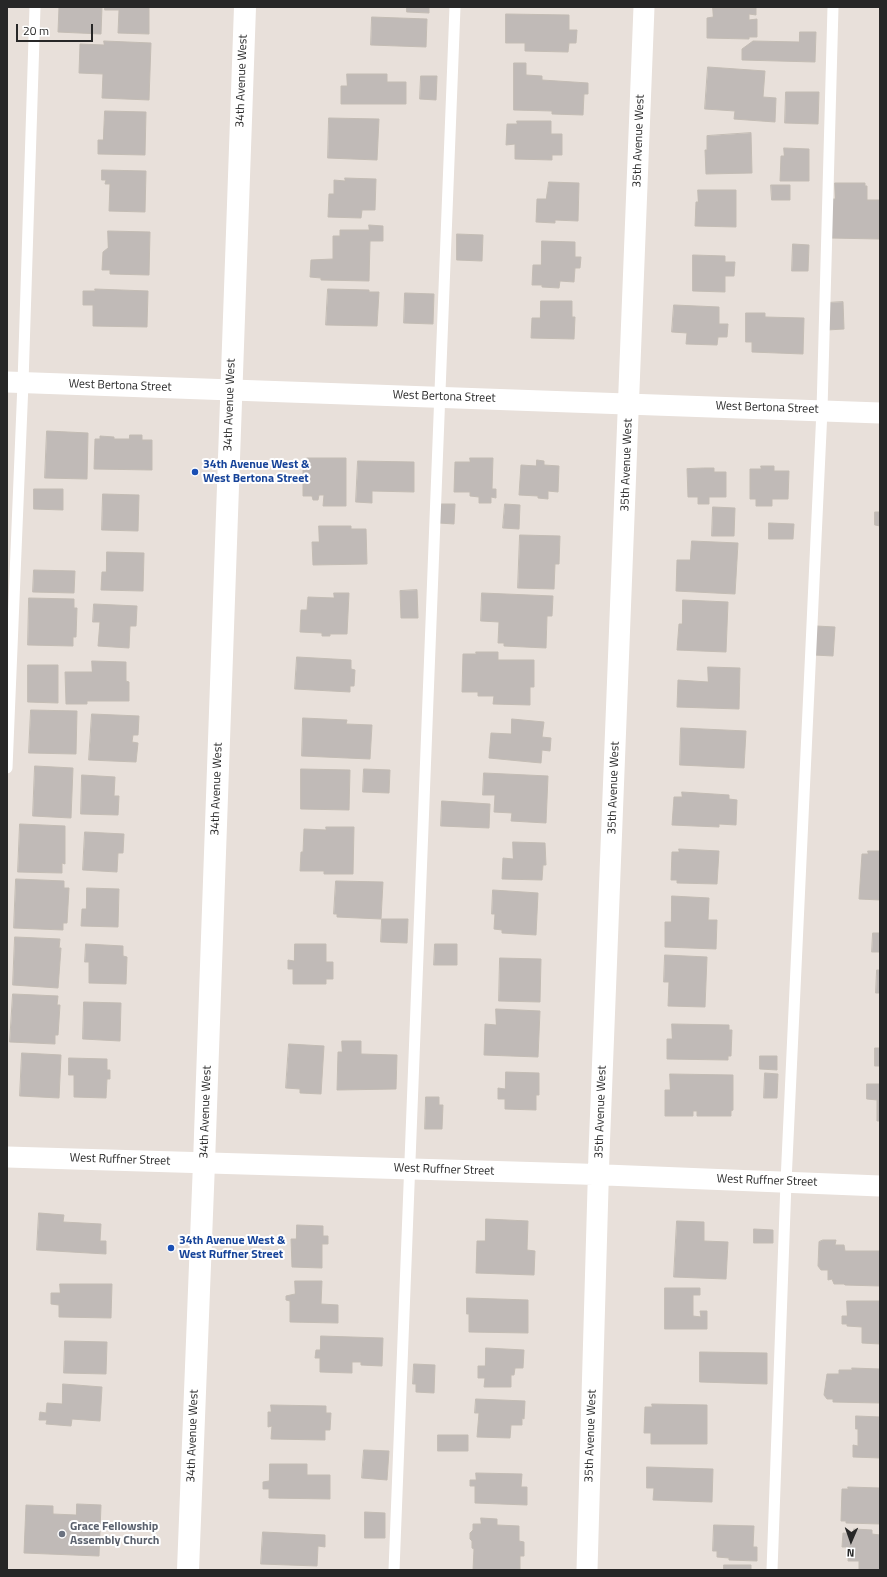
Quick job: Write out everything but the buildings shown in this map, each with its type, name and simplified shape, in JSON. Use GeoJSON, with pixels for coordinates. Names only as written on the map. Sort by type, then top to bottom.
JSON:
{"type":"FeatureCollection","features":[{"type":"Feature","properties":{"kind":"street","name":"34th Avenue West"},"geometry":{"type":"LineString","coordinates":[[188,1570],[245,7]]}},
{"type":"Feature","properties":{"kind":"street","name":"35th Avenue West"},"geometry":{"type":"LineString","coordinates":[[587,1570],[598,1175],[630,403],[644,7]]}},
{"type":"Feature","properties":{"kind":"street","name":"West Bertona Street"},"geometry":{"type":"LineString","coordinates":[[15,383],[630,403],[880,413]]}},
{"type":"Feature","properties":{"kind":"street","name":"West Ruffner Street"},"geometry":{"type":"LineString","coordinates":[[7,1157],[598,1175],[880,1186]]}},
{"type":"Feature","properties":{"kind":"lane"},"geometry":{"type":"LineString","coordinates":[[7,768],[15,383],[35,7]]}},
{"type":"Feature","properties":{"kind":"lane"},"geometry":{"type":"LineString","coordinates":[[394,1570],[411,1169],[455,7]]}},
{"type":"Feature","properties":{"kind":"lane"},"geometry":{"type":"LineString","coordinates":[[772,1570],[786,1182],[822,410],[833,7]]}},
{"type":"Feature","properties":{"kind":"place","name":"34th Avenue West & West Bertona Street"},"geometry":{"type":"Point","coordinates":[195,472]}},
{"type":"Feature","properties":{"kind":"place","name":"34th Avenue West & West Ruffner Street"},"geometry":{"type":"Point","coordinates":[171,1248]}},
{"type":"Feature","properties":{"kind":"place","name":"Grace Fellowship Assembly Church"},"geometry":{"type":"Point","coordinates":[62,1534]}}]}
